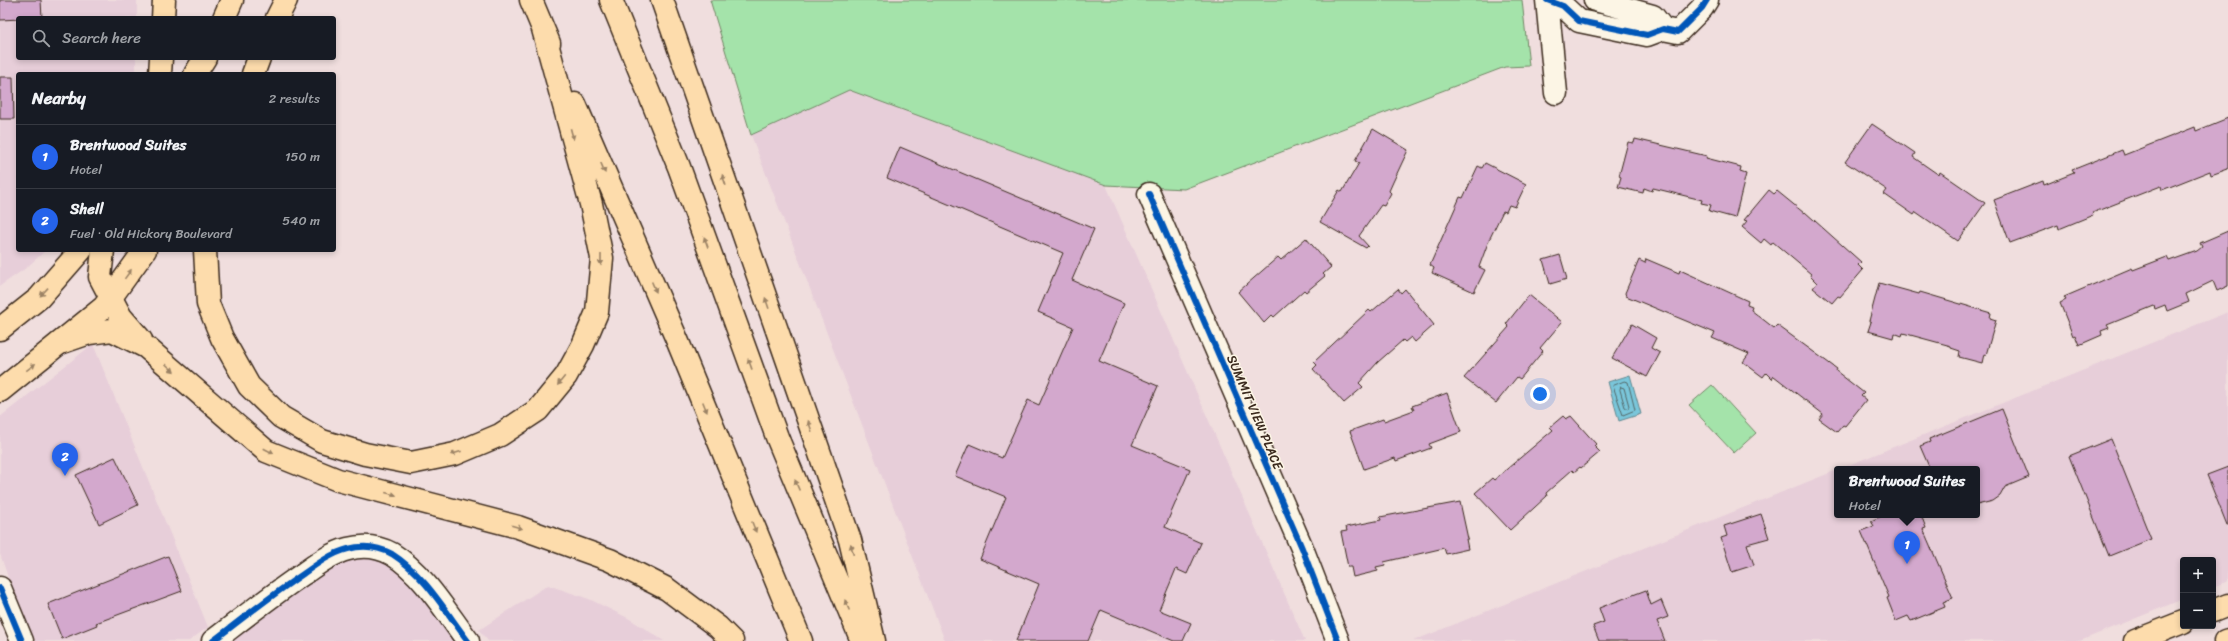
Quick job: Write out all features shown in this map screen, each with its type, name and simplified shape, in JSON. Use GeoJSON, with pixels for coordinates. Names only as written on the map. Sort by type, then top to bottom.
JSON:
{"type":"FeatureCollection","features":[{"type":"Feature","properties":{"kind":"main road"},"geometry":{"type":"LineString","coordinates":[[163,16],[164,0]]}},
{"type":"Feature","properties":{"kind":"main road"},"geometry":{"type":"LineString","coordinates":[[225,16],[232,0]]}},
{"type":"Feature","properties":{"kind":"main road"},"geometry":{"type":"LineString","coordinates":[[278,16],[286,0]]}},
{"type":"Feature","properties":{"kind":"main road"},"geometry":{"type":"LineString","coordinates":[[531,0],[678,342],[801,641]]}},
{"type":"Feature","properties":{"kind":"main road"},"geometry":{"type":"LineString","coordinates":[[611,0],[679,167],[777,437],[862,641]]}},
{"type":"Feature","properties":{"kind":"main road"},"geometry":{"type":"LineString","coordinates":[[662,0],[850,540],[874,641]]}},
{"type":"Feature","properties":{"kind":"main road"},"geometry":{"type":"LineString","coordinates":[[205,252],[208,304],[222,338],[250,386],[281,417],[322,441],[365,454],[411,463],[455,454],[500,435],[538,410],[566,376],[583,345],[597,312],[602,258],[591,204],[543,29]]}},
{"type":"Feature","properties":{"kind":"main road"},"geometry":{"type":"LineString","coordinates":[[160,72],[161,60]]}},
{"type":"Feature","properties":{"kind":"main road"},"geometry":{"type":"LineString","coordinates":[[196,72],[204,60]]}},
{"type":"Feature","properties":{"kind":"main road"},"geometry":{"type":"LineString","coordinates":[[251,72],[257,60]]}},
{"type":"Feature","properties":{"kind":"main road"},"geometry":{"type":"LineString","coordinates":[[254,72],[257,60]]}},
{"type":"Feature","properties":{"kind":"main road"},"geometry":{"type":"LineString","coordinates":[[0,329],[39,298],[78,252]]}},
{"type":"Feature","properties":{"kind":"main road"},"geometry":{"type":"LineString","coordinates":[[103,252],[100,277],[121,317],[146,346],[266,451],[338,480],[518,527],[610,560],[667,589],[718,627],[732,641]]}},
{"type":"Feature","properties":{"kind":"main road"},"geometry":{"type":"LineString","coordinates":[[0,391],[104,307],[144,252]]}},
{"type":"Feature","properties":{"kind":"main road"},"geometry":{"type":"LineString","coordinates":[[60,343],[89,333],[112,330],[146,346]]}},
{"type":"Feature","properties":{"kind":"main road"},"geometry":{"type":"LineString","coordinates":[[2216,609],[2228,604]]}},
{"type":"Feature","properties":{"kind":"main road"},"geometry":{"type":"LineString","coordinates":[[2135,641],[2180,623]]}},
{"type":"Feature","properties":{"kind":"street"},"geometry":{"type":"LineString","coordinates":[[1595,0],[1653,16],[1663,29]]}},
{"type":"Feature","properties":{"kind":"street"},"geometry":{"type":"LineString","coordinates":[[1559,2],[1579,21],[1647,35],[1663,29],[1678,32],[1702,8],[1707,0]]}},
{"type":"Feature","properties":{"kind":"street"},"geometry":{"type":"LineString","coordinates":[[1556,93],[1559,2]]}},
{"type":"Feature","properties":{"kind":"street","name":"SUMMIT VIEW PLACE"},"geometry":{"type":"LineString","coordinates":[[1149,194],[1292,526],[1338,641]]}},
{"type":"Feature","properties":{"kind":"street"},"geometry":{"type":"LineString","coordinates":[[213,641],[326,559],[347,549],[373,547],[391,554],[407,565],[423,582],[468,641]]}},
{"type":"Feature","properties":{"kind":"street"},"geometry":{"type":"LineString","coordinates":[[0,588],[22,641]]}},
{"type":"Feature","properties":{"kind":"shaded area"},"geometry":{"type":"Polygon","coordinates":[[[0,0],[137,0],[137,16],[16,16],[16,60],[136,60],[136,69],[135,72],[16,72],[16,252],[44,252],[26,268],[0,286],[0,0]]]}},
{"type":"Feature","properties":{"kind":"shaded area"},"geometry":{"type":"Polygon","coordinates":[[[848,90],[1106,185],[1305,641],[945,641],[751,135],[848,90]]]}},
{"type":"Feature","properties":{"kind":"shaded area"},"geometry":{"type":"Polygon","coordinates":[[[2228,312],[2228,581],[2216,586],[2216,557],[2180,557],[2180,600],[2080,641],[1413,641],[1834,471],[1834,518],[1980,518],[1980,466],[1846,466],[2228,312]]]}},
{"type":"Feature","properties":{"kind":"shaded area"},"geometry":{"type":"Polygon","coordinates":[[[93,344],[208,627],[189,641],[33,641],[21,615],[0,554],[0,417],[93,344]]]}},
{"type":"Feature","properties":{"kind":"shaded area"},"geometry":{"type":"Polygon","coordinates":[[[360,558],[375,560],[388,565],[406,577],[454,641],[232,641],[333,566],[360,558]]]}},
{"type":"Feature","properties":{"kind":"shaded area"},"geometry":{"type":"Polygon","coordinates":[[[548,585],[589,599],[628,618],[664,641],[488,641],[479,630],[548,585]]]}},
{"type":"Feature","properties":{"kind":"green space"},"geometry":{"type":"Polygon","coordinates":[[[710,0],[1522,0],[1529,66],[1505,67],[1184,189],[1106,185],[849,90],[751,135],[710,0]]]}},
{"type":"Feature","properties":{"kind":"green space"},"geometry":{"type":"Polygon","coordinates":[[[1712,385],[1756,433],[1734,453],[1689,405],[1712,385]]]}},
{"type":"Feature","properties":{"kind":"water"},"geometry":{"type":"Polygon","coordinates":[[[1630,375],[1641,414],[1619,421],[1608,382],[1630,375]]]}},
{"type":"Feature","properties":{"kind":"building"},"geometry":{"type":"Polygon","coordinates":[[[0,0],[41,0],[42,16],[16,16],[16,19],[0,20],[0,0]]]}},
{"type":"Feature","properties":{"kind":"building"},"geometry":{"type":"Polygon","coordinates":[[[0,77],[13,77],[14,119],[0,119],[0,77]]]}},
{"type":"Feature","properties":{"kind":"building"},"geometry":{"type":"Polygon","coordinates":[[[2228,118],[2228,169],[2211,175],[2210,171],[2162,190],[2161,186],[2092,213],[2093,215],[2059,229],[2058,225],[2010,243],[1994,200],[2043,181],[2044,185],[2074,173],[2072,170],[2122,150],[2124,155],[2195,127],[2196,131],[2228,118]]]}},
{"type":"Feature","properties":{"kind":"building"},"geometry":{"type":"Polygon","coordinates":[[[1872,124],[1915,153],[1913,157],[1939,175],[1940,172],[1985,203],[1958,241],[1916,212],[1914,215],[1884,194],[1887,190],[1845,162],[1872,124]]]}},
{"type":"Feature","properties":{"kind":"building"},"geometry":{"type":"Polygon","coordinates":[[[1373,129],[1408,150],[1389,191],[1391,193],[1384,206],[1381,205],[1359,236],[1368,246],[1366,248],[1320,222],[1339,190],[1342,192],[1359,163],[1355,161],[1373,129]]]}},
{"type":"Feature","properties":{"kind":"building"},"geometry":{"type":"Polygon","coordinates":[[[1635,139],[1707,156],[1706,158],[1741,167],[1740,172],[1746,174],[1735,218],[1709,211],[1711,205],[1701,203],[1702,200],[1653,188],[1652,191],[1644,188],[1643,193],[1618,187],[1621,177],[1619,176],[1628,142],[1634,143],[1635,139]]]}},
{"type":"Feature","properties":{"kind":"building"},"geometry":{"type":"Polygon","coordinates":[[[900,147],[1094,229],[1072,280],[1124,303],[1099,361],[1158,386],[1132,445],[1190,469],[1165,527],[1201,543],[1187,574],[1176,569],[1159,610],[1191,623],[1183,641],[1174,641],[1101,610],[1088,641],[1016,641],[1039,584],[980,559],[1006,497],[955,476],[969,444],[1002,458],[1028,400],[1039,405],[1073,327],[1038,312],[1063,253],[887,178],[900,147]]]}},
{"type":"Feature","properties":{"kind":"building"},"geometry":{"type":"Polygon","coordinates":[[[1485,163],[1526,184],[1515,207],[1509,205],[1506,212],[1503,211],[1489,240],[1479,267],[1485,270],[1474,292],[1432,273],[1434,268],[1430,265],[1460,197],[1463,198],[1478,166],[1482,168],[1485,163]]]}},
{"type":"Feature","properties":{"kind":"building"},"geometry":{"type":"Polygon","coordinates":[[[1769,190],[1774,194],[1777,191],[1804,213],[1805,212],[1861,262],[1858,265],[1863,270],[1840,297],[1838,296],[1832,303],[1813,288],[1817,283],[1810,276],[1811,274],[1773,242],[1771,245],[1764,239],[1761,243],[1742,227],[1747,221],[1744,220],[1769,190]]]}},
{"type":"Feature","properties":{"kind":"building"},"geometry":{"type":"Polygon","coordinates":[[[2228,231],[2228,286],[2217,291],[2213,281],[2186,294],[2189,302],[2167,311],[2165,305],[2155,309],[2154,306],[2107,325],[2109,328],[2101,331],[2102,335],[2079,345],[2075,335],[2073,336],[2060,303],[2066,300],[2064,297],[2132,268],[2133,270],[2167,257],[2169,261],[2197,251],[2202,247],[2200,243],[2228,231]]]}},
{"type":"Feature","properties":{"kind":"building"},"geometry":{"type":"Polygon","coordinates":[[[1306,238],[1331,267],[1323,274],[1325,276],[1306,292],[1304,290],[1274,317],[1272,315],[1264,323],[1238,292],[1278,257],[1281,260],[1306,238]]]}},
{"type":"Feature","properties":{"kind":"building"},"geometry":{"type":"Polygon","coordinates":[[[1560,255],[1567,279],[1550,284],[1543,260],[1560,255]]]}},
{"type":"Feature","properties":{"kind":"building"},"geometry":{"type":"Polygon","coordinates":[[[1646,259],[1679,273],[1680,270],[1748,301],[1747,305],[1752,307],[1751,310],[1774,328],[1777,325],[1837,369],[1836,371],[1864,393],[1861,396],[1866,400],[1845,426],[1843,425],[1837,432],[1819,419],[1823,414],[1774,376],[1772,379],[1766,373],[1763,377],[1743,362],[1749,354],[1712,338],[1715,333],[1626,296],[1625,293],[1639,260],[1645,263],[1646,259]]]}},
{"type":"Feature","properties":{"kind":"building"},"geometry":{"type":"Polygon","coordinates":[[[1879,283],[1919,294],[1920,292],[1991,313],[1990,318],[1996,320],[1986,355],[1984,354],[1982,363],[1959,357],[1960,351],[1951,348],[1951,346],[1903,333],[1902,336],[1894,333],[1893,338],[1868,331],[1871,322],[1869,321],[1879,283]]]}},
{"type":"Feature","properties":{"kind":"building"},"geometry":{"type":"Polygon","coordinates":[[[1398,289],[1401,293],[1405,289],[1434,325],[1415,342],[1411,337],[1405,342],[1403,340],[1378,362],[1359,383],[1363,387],[1344,403],[1313,369],[1317,365],[1314,362],[1369,310],[1371,312],[1398,289]]]}},
{"type":"Feature","properties":{"kind":"building"},"geometry":{"type":"Polygon","coordinates":[[[1529,295],[1562,322],[1540,348],[1543,351],[1520,379],[1517,377],[1496,403],[1464,378],[1509,327],[1506,324],[1529,295]]]}},
{"type":"Feature","properties":{"kind":"building"},"geometry":{"type":"Polygon","coordinates":[[[1632,324],[1656,338],[1651,348],[1660,353],[1647,377],[1612,358],[1632,324]]]}},
{"type":"Feature","properties":{"kind":"building"},"geometry":{"type":"Polygon","coordinates":[[[1447,393],[1461,432],[1429,444],[1431,448],[1396,461],[1395,458],[1364,469],[1350,431],[1414,410],[1412,406],[1447,393]]]}},
{"type":"Feature","properties":{"kind":"building"},"geometry":{"type":"Polygon","coordinates":[[[2002,409],[2029,477],[2005,487],[2000,496],[1993,501],[1980,504],[1980,466],[1929,466],[1920,446],[1930,442],[1929,439],[2002,409]]]}},
{"type":"Feature","properties":{"kind":"building"},"geometry":{"type":"Polygon","coordinates":[[[1563,416],[1566,419],[1571,416],[1596,444],[1594,446],[1600,452],[1581,468],[1580,467],[1574,472],[1572,470],[1546,493],[1547,496],[1510,530],[1475,493],[1492,478],[1494,480],[1553,430],[1550,427],[1563,416]]]}},
{"type":"Feature","properties":{"kind":"building"},"geometry":{"type":"Polygon","coordinates":[[[2111,439],[2151,539],[2109,556],[2069,456],[2111,439]]]}},
{"type":"Feature","properties":{"kind":"building"},"geometry":{"type":"Polygon","coordinates":[[[115,457],[138,505],[99,524],[76,475],[115,457]]]}},
{"type":"Feature","properties":{"kind":"building"},"geometry":{"type":"Polygon","coordinates":[[[2228,467],[2228,525],[2227,525],[2207,475],[2228,467]]]}},
{"type":"Feature","properties":{"kind":"building"},"geometry":{"type":"Polygon","coordinates":[[[1460,502],[1468,539],[1466,539],[1468,549],[1446,554],[1444,548],[1384,562],[1385,565],[1376,567],[1378,571],[1353,577],[1351,567],[1348,567],[1341,532],[1347,531],[1346,527],[1381,520],[1380,517],[1460,502]]]}},
{"type":"Feature","properties":{"kind":"building"},"geometry":{"type":"Polygon","coordinates":[[[1761,514],[1769,538],[1747,544],[1754,565],[1732,572],[1721,538],[1727,536],[1724,526],[1761,514]]]}},
{"type":"Feature","properties":{"kind":"building"},"geometry":{"type":"Polygon","coordinates":[[[1878,518],[1922,518],[1926,528],[1923,529],[1953,598],[1943,602],[1945,607],[1911,621],[1908,616],[1896,621],[1887,598],[1889,597],[1861,531],[1874,526],[1871,521],[1878,518]]]}},
{"type":"Feature","properties":{"kind":"building"},"geometry":{"type":"Polygon","coordinates":[[[168,556],[182,591],[96,623],[97,625],[62,639],[48,604],[168,556]]]}},
{"type":"Feature","properties":{"kind":"building"},"geometry":{"type":"Polygon","coordinates":[[[1646,590],[1651,605],[1661,600],[1668,617],[1657,621],[1665,641],[1599,641],[1593,626],[1604,622],[1599,608],[1646,590]]]}},
{"type":"Feature","properties":{"kind":"cycle path"},"geometry":{"type":"LineString","coordinates":[[1547,0],[1563,6],[1579,21],[1647,35],[1663,29],[1678,32],[1702,8],[1707,0]]}},
{"type":"Feature","properties":{"kind":"cycle path"},"geometry":{"type":"LineString","coordinates":[[1149,194],[1302,548],[1338,641]]}},
{"type":"Feature","properties":{"kind":"cycle path"},"geometry":{"type":"LineString","coordinates":[[213,641],[280,590],[325,559],[348,549],[365,547],[382,550],[392,554],[404,562],[434,594],[468,641]]}},
{"type":"Feature","properties":{"kind":"cycle path"},"geometry":{"type":"LineString","coordinates":[[0,588],[22,641]]}},
{"type":"Feature","properties":{"kind":"place","name":"Shell"},"geometry":{"type":"Point","coordinates":[65,476]}},
{"type":"Feature","properties":{"kind":"place","name":"Brentwood Suites"},"geometry":{"type":"Point","coordinates":[1907,564]}}]}
